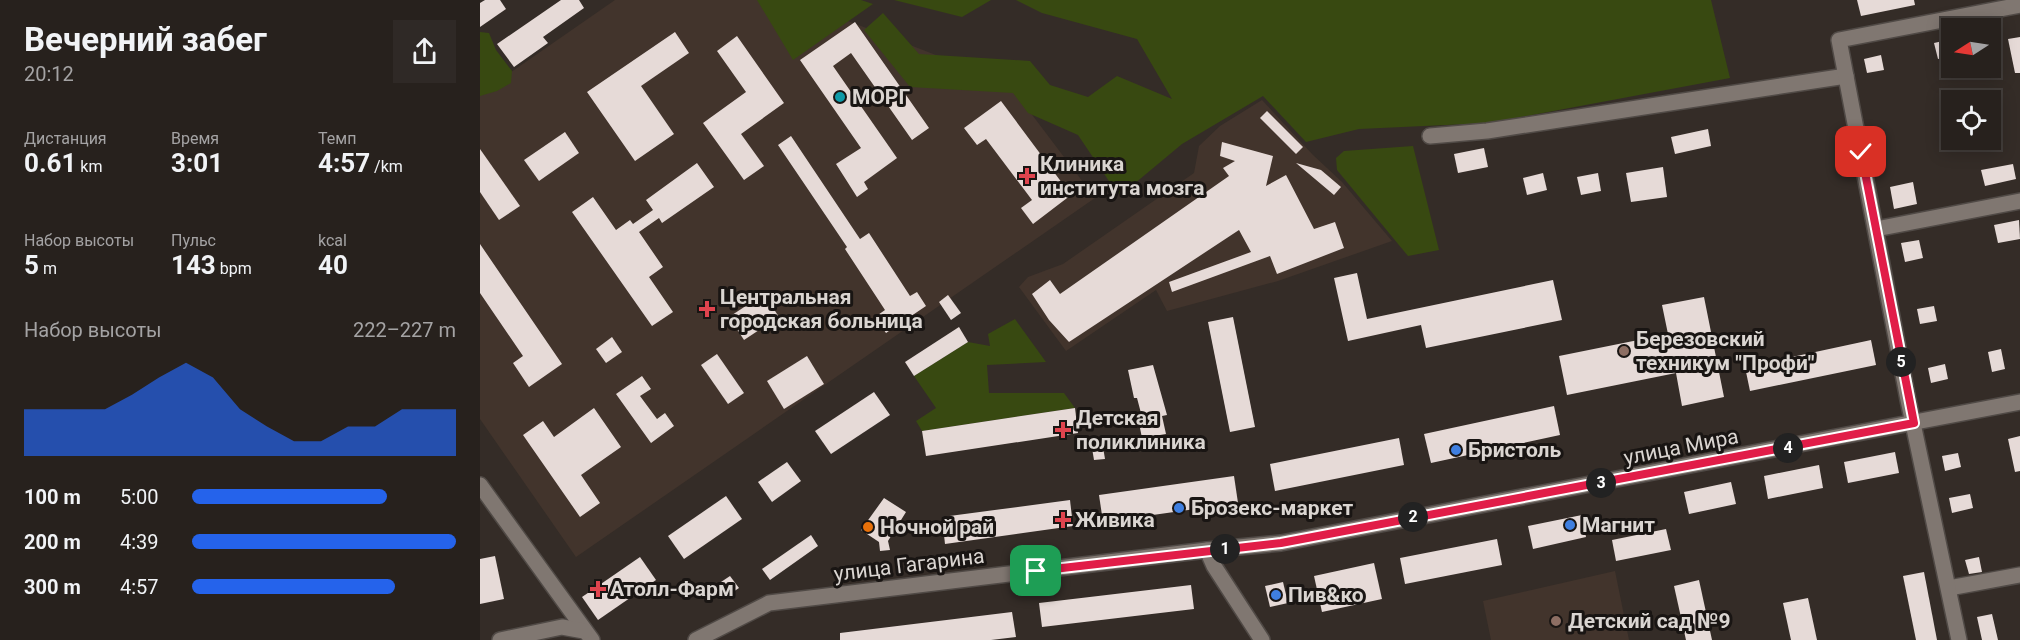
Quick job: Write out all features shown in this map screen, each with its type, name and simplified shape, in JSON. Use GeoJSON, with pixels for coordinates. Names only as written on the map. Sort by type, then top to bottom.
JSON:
{"type":"FeatureCollection","features":[{"type":"Feature","properties":{"kind":"street"},"geometry":{"type":"LineString","coordinates":[[1959,640],[1839,40],[2020,5]]}},
{"type":"Feature","properties":{"kind":"street"},"geometry":{"type":"LineString","coordinates":[[1430,136],[1487,131],[1846,76]]}},
{"type":"Feature","properties":{"kind":"street"},"geometry":{"type":"LineString","coordinates":[[1876,229],[2020,201]]}},
{"type":"Feature","properties":{"kind":"street","name":"улица Мира"},"geometry":{"type":"LineString","coordinates":[[1207,550],[1281,543],[2020,402]]}},
{"type":"Feature","properties":{"kind":"street"},"geometry":{"type":"LineString","coordinates":[[480,485],[588,635]]}},
{"type":"Feature","properties":{"kind":"street"},"geometry":{"type":"LineString","coordinates":[[1207,550],[1214,566],[1262,640]]}},
{"type":"Feature","properties":{"kind":"street","name":"улица Гагарина"},"geometry":{"type":"LineString","coordinates":[[696,640],[769,603],[1207,550]]}},
{"type":"Feature","properties":{"kind":"street"},"geometry":{"type":"LineString","coordinates":[[1949,588],[2020,575]]}},
{"type":"Feature","properties":{"kind":"street"},"geometry":{"type":"LineString","coordinates":[[500,640],[562,627],[588,635]]}},
{"type":"Feature","properties":{"kind":"shaded area","name":"Центральная городская больница"},"geometry":{"type":"Polygon","coordinates":[[[615,0],[794,0],[1008,83],[1095,198],[576,557],[480,419],[480,43],[504,77],[615,0]]]}},
{"type":"Feature","properties":{"kind":"shaded area"},"geometry":{"type":"Polygon","coordinates":[[[1262,100],[1313,155],[1342,182],[1392,241],[1278,281],[1167,311],[1156,290],[1066,351],[1019,287],[1028,277],[1063,264],[1194,173],[1199,146],[1220,126],[1262,100]]]}},
{"type":"Feature","properties":{"kind":"shaded area","name":"Детский сад №9"},"geometry":{"type":"Polygon","coordinates":[[[1615,571],[1629,640],[1491,640],[1483,601],[1615,571]]]}},
{"type":"Feature","properties":{"kind":"green space"},"geometry":{"type":"Polygon","coordinates":[[[757,0],[861,0],[873,4],[793,60],[757,0]]]}},
{"type":"Feature","properties":{"kind":"green space"},"geometry":{"type":"Polygon","coordinates":[[[894,0],[991,0],[962,17],[894,0]]]}},
{"type":"Feature","properties":{"kind":"green space"},"geometry":{"type":"Polygon","coordinates":[[[1016,0],[1711,0],[1730,78],[1489,123],[1359,129],[1306,142],[1263,96],[1182,144],[1122,194],[1117,193],[1078,135],[1028,113],[1013,93],[910,87],[864,30],[883,13],[919,54],[1030,61],[1050,85],[1088,97],[1117,76],[1172,99],[1137,39],[1042,13],[1016,0]]]}},
{"type":"Feature","properties":{"kind":"green space"},"geometry":{"type":"Polygon","coordinates":[[[480,32],[489,33],[496,50],[512,71],[511,83],[497,91],[480,96],[480,32]]]}},
{"type":"Feature","properties":{"kind":"green space"},"geometry":{"type":"Polygon","coordinates":[[[1413,146],[1439,250],[1408,256],[1337,170],[1336,158],[1344,151],[1413,146]]]}},
{"type":"Feature","properties":{"kind":"green space"},"geometry":{"type":"Polygon","coordinates":[[[1015,319],[1046,362],[987,365],[989,393],[1064,393],[1075,408],[922,431],[916,421],[936,408],[914,376],[968,342],[990,346],[988,334],[1015,319]]]}},
{"type":"Feature","properties":{"kind":"building"},"geometry":{"type":"Polygon","coordinates":[[[485,0],[500,0],[506,9],[480,27],[480,3],[485,0]]]}},
{"type":"Feature","properties":{"kind":"building"},"geometry":{"type":"Polygon","coordinates":[[[561,0],[579,0],[584,8],[543,37],[548,43],[514,67],[497,44],[561,0]]]}},
{"type":"Feature","properties":{"kind":"building"},"geometry":{"type":"Polygon","coordinates":[[[1857,0],[1914,0],[1915,5],[1861,16],[1857,0]]]}},
{"type":"Feature","properties":{"kind":"building","name":"МОРГ"},"geometry":{"type":"Polygon","coordinates":[[[855,22],[929,128],[912,140],[851,53],[833,66],[897,158],[864,182],[868,189],[857,197],[836,164],[861,148],[800,60],[855,22]]]}},
{"type":"Feature","properties":{"kind":"building"},"geometry":{"type":"Polygon","coordinates":[[[675,32],[689,53],[641,86],[674,134],[635,161],[587,92],[675,32]]]}},
{"type":"Feature","properties":{"kind":"building"},"geometry":{"type":"Polygon","coordinates":[[[737,36],[784,103],[741,134],[764,166],[744,180],[703,123],[746,92],[717,51],[737,36]]]}},
{"type":"Feature","properties":{"kind":"building"},"geometry":{"type":"Polygon","coordinates":[[[2020,37],[2020,73],[2015,73],[2008,39],[2020,37]]]}},
{"type":"Feature","properties":{"kind":"building"},"geometry":{"type":"Polygon","coordinates":[[[1941,41],[1941,58],[1938,59],[1934,43],[1941,41]]]}},
{"type":"Feature","properties":{"kind":"building"},"geometry":{"type":"Polygon","coordinates":[[[1881,55],[1884,70],[1867,73],[1864,59],[1881,55]]]}},
{"type":"Feature","properties":{"kind":"building","name":"Клиника института мозга"},"geometry":{"type":"Polygon","coordinates":[[[1001,101],[1071,195],[1033,224],[1021,208],[1032,200],[986,139],[977,145],[964,128],[1001,101]]]}},
{"type":"Feature","properties":{"kind":"building"},"geometry":{"type":"Polygon","coordinates":[[[1267,111],[1303,147],[1296,154],[1260,118],[1267,111]]]}},
{"type":"Feature","properties":{"kind":"building"},"geometry":{"type":"Polygon","coordinates":[[[1708,129],[1711,146],[1675,154],[1671,137],[1708,129]]]}},
{"type":"Feature","properties":{"kind":"building"},"geometry":{"type":"Polygon","coordinates":[[[565,132],[579,153],[539,181],[524,160],[565,132]]]}},
{"type":"Feature","properties":{"kind":"building"},"geometry":{"type":"Polygon","coordinates":[[[791,136],[860,239],[869,233],[910,296],[917,292],[926,306],[886,333],[875,317],[885,310],[845,249],[847,247],[778,145],[791,136]]]}},
{"type":"Feature","properties":{"kind":"building"},"geometry":{"type":"Polygon","coordinates":[[[1222,142],[1273,156],[1266,186],[1286,175],[1314,229],[1335,222],[1344,248],[1277,274],[1270,256],[1172,292],[1169,282],[1251,252],[1239,230],[1069,342],[1049,320],[1032,294],[1050,280],[1060,294],[1229,176],[1223,168],[1235,161],[1220,156],[1222,142]]]}},
{"type":"Feature","properties":{"kind":"building"},"geometry":{"type":"Polygon","coordinates":[[[1484,148],[1488,167],[1458,173],[1454,154],[1484,148]]]}},
{"type":"Feature","properties":{"kind":"building"},"geometry":{"type":"Polygon","coordinates":[[[480,149],[520,206],[499,220],[480,192],[480,149]]]}},
{"type":"Feature","properties":{"kind":"building"},"geometry":{"type":"Polygon","coordinates":[[[697,163],[714,187],[662,223],[659,218],[639,232],[663,267],[649,277],[673,312],[652,326],[572,212],[593,197],[616,230],[630,220],[633,224],[653,210],[646,200],[697,163]]]}},
{"type":"Feature","properties":{"kind":"building"},"geometry":{"type":"Polygon","coordinates":[[[1296,163],[1321,170],[1341,187],[1334,195],[1296,163]]]}},
{"type":"Feature","properties":{"kind":"building"},"geometry":{"type":"Polygon","coordinates":[[[2013,164],[2016,179],[1985,186],[1981,170],[2013,164]]]}},
{"type":"Feature","properties":{"kind":"building"},"geometry":{"type":"Polygon","coordinates":[[[1663,167],[1667,197],[1631,202],[1626,173],[1663,167]]]}},
{"type":"Feature","properties":{"kind":"building"},"geometry":{"type":"Polygon","coordinates":[[[1543,173],[1547,190],[1527,195],[1523,178],[1543,173]]]}},
{"type":"Feature","properties":{"kind":"building"},"geometry":{"type":"Polygon","coordinates":[[[1598,173],[1601,191],[1581,195],[1577,177],[1598,173]]]}},
{"type":"Feature","properties":{"kind":"building"},"geometry":{"type":"Polygon","coordinates":[[[1913,182],[1917,204],[1894,209],[1890,187],[1913,182]]]}},
{"type":"Feature","properties":{"kind":"building"},"geometry":{"type":"Polygon","coordinates":[[[2019,220],[2020,239],[1998,243],[1994,225],[2019,220]]]}},
{"type":"Feature","properties":{"kind":"building"},"geometry":{"type":"Polygon","coordinates":[[[1919,240],[1923,258],[1905,262],[1901,243],[1919,240]]]}},
{"type":"Feature","properties":{"kind":"building"},"geometry":{"type":"Polygon","coordinates":[[[480,244],[562,364],[529,387],[513,363],[523,356],[480,293],[480,244]]]}},
{"type":"Feature","properties":{"kind":"building"},"geometry":{"type":"Polygon","coordinates":[[[1357,273],[1367,319],[1553,280],[1562,320],[1426,348],[1421,325],[1348,341],[1334,278],[1357,273]]]}},
{"type":"Feature","properties":{"kind":"building"},"geometry":{"type":"Polygon","coordinates":[[[764,294],[779,317],[744,340],[729,317],[764,294]]]}},
{"type":"Feature","properties":{"kind":"building"},"geometry":{"type":"Polygon","coordinates":[[[948,295],[961,313],[951,320],[939,302],[948,295]]]}},
{"type":"Feature","properties":{"kind":"building","name":"Березовский техникум \"Профи\""},"geometry":{"type":"Polygon","coordinates":[[[1704,297],[1724,397],[1682,406],[1676,373],[1567,395],[1559,356],[1668,334],[1662,305],[1704,297]]]}},
{"type":"Feature","properties":{"kind":"building"},"geometry":{"type":"Polygon","coordinates":[[[1934,306],[1937,321],[1920,324],[1917,309],[1934,306]]]}},
{"type":"Feature","properties":{"kind":"building"},"geometry":{"type":"Polygon","coordinates":[[[1233,317],[1255,427],[1230,432],[1208,322],[1233,317]]]}},
{"type":"Feature","properties":{"kind":"building"},"geometry":{"type":"Polygon","coordinates":[[[959,327],[968,342],[914,376],[905,362],[959,327]]]}},
{"type":"Feature","properties":{"kind":"building"},"geometry":{"type":"Polygon","coordinates":[[[612,337],[622,352],[606,363],[596,349],[612,337]]]}},
{"type":"Feature","properties":{"kind":"building"},"geometry":{"type":"Polygon","coordinates":[[[1871,340],[1876,365],[1750,391],[1745,367],[1871,340]]]}},
{"type":"Feature","properties":{"kind":"building"},"geometry":{"type":"Polygon","coordinates":[[[2001,349],[2005,369],[1992,372],[1988,352],[2001,349]]]}},
{"type":"Feature","properties":{"kind":"building"},"geometry":{"type":"Polygon","coordinates":[[[717,354],[744,393],[728,404],[701,365],[717,354]]]}},
{"type":"Feature","properties":{"kind":"building"},"geometry":{"type":"Polygon","coordinates":[[[807,356],[824,384],[784,409],[767,381],[807,356]]]}},
{"type":"Feature","properties":{"kind":"building"},"geometry":{"type":"Polygon","coordinates":[[[1945,364],[1948,379],[1931,383],[1928,368],[1945,364]]]}},
{"type":"Feature","properties":{"kind":"building"},"geometry":{"type":"Polygon","coordinates":[[[1153,365],[1167,415],[1162,416],[1166,434],[1142,438],[1138,418],[1142,417],[1137,398],[1134,398],[1128,370],[1153,365]]]}},
{"type":"Feature","properties":{"kind":"building"},"geometry":{"type":"Polygon","coordinates":[[[642,376],[651,389],[640,396],[657,419],[665,413],[674,426],[651,443],[616,394],[642,376]]]}},
{"type":"Feature","properties":{"kind":"building"},"geometry":{"type":"Polygon","coordinates":[[[874,392],[890,415],[831,454],[815,431],[874,392]]]}},
{"type":"Feature","properties":{"kind":"building"},"geometry":{"type":"Polygon","coordinates":[[[1554,406],[1560,435],[1431,463],[1424,434],[1554,406]]]}},
{"type":"Feature","properties":{"kind":"building"},"geometry":{"type":"Polygon","coordinates":[[[594,408],[621,447],[581,475],[600,503],[580,517],[523,435],[543,421],[554,437],[594,408]]]}},
{"type":"Feature","properties":{"kind":"building"},"geometry":{"type":"Polygon","coordinates":[[[1075,408],[1078,433],[926,456],[922,431],[1075,408]]]}},
{"type":"Feature","properties":{"kind":"building"},"geometry":{"type":"Polygon","coordinates":[[[2020,436],[2020,471],[2015,472],[2008,439],[2020,436]]]}},
{"type":"Feature","properties":{"kind":"building"},"geometry":{"type":"Polygon","coordinates":[[[1399,438],[1404,465],[1275,491],[1270,464],[1399,438]]]}},
{"type":"Feature","properties":{"kind":"building"},"geometry":{"type":"Polygon","coordinates":[[[1102,441],[1105,459],[1094,460],[1091,442],[1102,441]]]}},
{"type":"Feature","properties":{"kind":"building"},"geometry":{"type":"Polygon","coordinates":[[[1895,452],[1899,473],[1848,483],[1844,462],[1895,452]]]}},
{"type":"Feature","properties":{"kind":"building"},"geometry":{"type":"Polygon","coordinates":[[[1958,453],[1961,467],[1945,471],[1942,456],[1958,453]]]}},
{"type":"Feature","properties":{"kind":"building"},"geometry":{"type":"Polygon","coordinates":[[[787,462],[801,481],[772,502],[758,482],[787,462]]]}},
{"type":"Feature","properties":{"kind":"building"},"geometry":{"type":"Polygon","coordinates":[[[1819,465],[1823,488],[1768,499],[1764,476],[1819,465]]]}},
{"type":"Feature","properties":{"kind":"building"},"geometry":{"type":"Polygon","coordinates":[[[1234,476],[1238,503],[1103,522],[1099,495],[1234,476]]]}},
{"type":"Feature","properties":{"kind":"building"},"geometry":{"type":"Polygon","coordinates":[[[1731,482],[1736,504],[1689,514],[1684,492],[1731,482]]]}},
{"type":"Feature","properties":{"kind":"building"},"geometry":{"type":"Polygon","coordinates":[[[1970,494],[1973,508],[1952,513],[1949,498],[1970,494]]]}},
{"type":"Feature","properties":{"kind":"building"},"geometry":{"type":"Polygon","coordinates":[[[726,496],[742,519],[684,559],[668,536],[726,496]]]}},
{"type":"Feature","properties":{"kind":"building"},"geometry":{"type":"Polygon","coordinates":[[[884,498],[906,512],[888,541],[890,550],[880,551],[879,542],[861,530],[884,498]]]}},
{"type":"Feature","properties":{"kind":"building"},"geometry":{"type":"Polygon","coordinates":[[[1070,500],[1073,526],[945,544],[942,517],[1070,500]]]}},
{"type":"Feature","properties":{"kind":"building"},"geometry":{"type":"Polygon","coordinates":[[[1582,515],[1586,537],[1533,549],[1528,526],[1582,515]]]}},
{"type":"Feature","properties":{"kind":"building"},"geometry":{"type":"Polygon","coordinates":[[[1666,529],[1671,550],[1616,561],[1612,540],[1666,529]]]}},
{"type":"Feature","properties":{"kind":"building"},"geometry":{"type":"Polygon","coordinates":[[[811,535],[818,546],[770,580],[762,569],[811,535]]]}},
{"type":"Feature","properties":{"kind":"building"},"geometry":{"type":"Polygon","coordinates":[[[1497,539],[1502,565],[1405,584],[1400,558],[1497,539]]]}},
{"type":"Feature","properties":{"kind":"building"},"geometry":{"type":"Polygon","coordinates":[[[495,556],[504,599],[480,604],[480,559],[495,556]]]}},
{"type":"Feature","properties":{"kind":"building"},"geometry":{"type":"Polygon","coordinates":[[[640,557],[656,580],[598,620],[582,597],[640,557]]]}},
{"type":"Feature","properties":{"kind":"building"},"geometry":{"type":"Polygon","coordinates":[[[1979,557],[1982,572],[1969,574],[1965,560],[1979,557]]]}},
{"type":"Feature","properties":{"kind":"building"},"geometry":{"type":"Polygon","coordinates":[[[1374,563],[1382,599],[1322,612],[1314,576],[1374,563]]]}},
{"type":"Feature","properties":{"kind":"building"},"geometry":{"type":"Polygon","coordinates":[[[1924,572],[1937,640],[1916,640],[1903,576],[1924,572]]]}},
{"type":"Feature","properties":{"kind":"building"},"geometry":{"type":"Polygon","coordinates":[[[730,576],[739,588],[724,598],[715,586],[730,576]]]}},
{"type":"Feature","properties":{"kind":"building"},"geometry":{"type":"Polygon","coordinates":[[[1699,580],[1712,640],[1686,640],[1674,586],[1699,580]]]}},
{"type":"Feature","properties":{"kind":"building"},"geometry":{"type":"Polygon","coordinates":[[[1283,582],[1288,603],[1270,607],[1265,586],[1283,582]]]}},
{"type":"Feature","properties":{"kind":"building"},"geometry":{"type":"Polygon","coordinates":[[[1191,585],[1194,609],[1042,627],[1039,603],[1191,585]]]}},
{"type":"Feature","properties":{"kind":"building"},"geometry":{"type":"Polygon","coordinates":[[[1808,598],[1817,640],[1791,640],[1783,603],[1808,598]]]}},
{"type":"Feature","properties":{"kind":"building"},"geometry":{"type":"Polygon","coordinates":[[[1012,612],[1016,637],[991,640],[840,640],[840,633],[1012,612]]]}},
{"type":"Feature","properties":{"kind":"building"},"geometry":{"type":"Polygon","coordinates":[[[1992,614],[1998,640],[1982,640],[1977,617],[1992,614]]]}},
{"type":"Feature","properties":{"kind":"place","name":"МОРГ"},"geometry":{"type":"Point","coordinates":[840,97]}},
{"type":"Feature","properties":{"kind":"place","name":"Клиника института мозга"},"geometry":{"type":"Point","coordinates":[1027,176]}},
{"type":"Feature","properties":{"kind":"place","name":"Центральная городская больница"},"geometry":{"type":"Point","coordinates":[707,309]}},
{"type":"Feature","properties":{"kind":"place","name":"Березовский техникум \"Профи\""},"geometry":{"type":"Point","coordinates":[1624,351]}},
{"type":"Feature","properties":{"kind":"place","name":"Детская поликлиника"},"geometry":{"type":"Point","coordinates":[1063,430]}},
{"type":"Feature","properties":{"kind":"place","name":"Бристоль"},"geometry":{"type":"Point","coordinates":[1456,450]}},
{"type":"Feature","properties":{"kind":"place","name":"Брозекс-маркет"},"geometry":{"type":"Point","coordinates":[1179,508]}},
{"type":"Feature","properties":{"kind":"place","name":"Живика"},"geometry":{"type":"Point","coordinates":[1063,520]}},
{"type":"Feature","properties":{"kind":"place","name":"Магнит"},"geometry":{"type":"Point","coordinates":[1570,525]}},
{"type":"Feature","properties":{"kind":"place","name":"Ночной рай"},"geometry":{"type":"Point","coordinates":[868,527]}},
{"type":"Feature","properties":{"kind":"place","name":"Атолл-Фарм"},"geometry":{"type":"Point","coordinates":[598,589]}},
{"type":"Feature","properties":{"kind":"place","name":"Пив&ко"},"geometry":{"type":"Point","coordinates":[1276,595]}},
{"type":"Feature","properties":{"kind":"place","name":"Детский сад №9"},"geometry":{"type":"Point","coordinates":[1556,621]}},
{"type":"Feature","properties":{"kind":"route"},"geometry":{"type":"LineString","coordinates":[[1036,571],[1281,543],[1914,423],[1861,152]]}}]}
